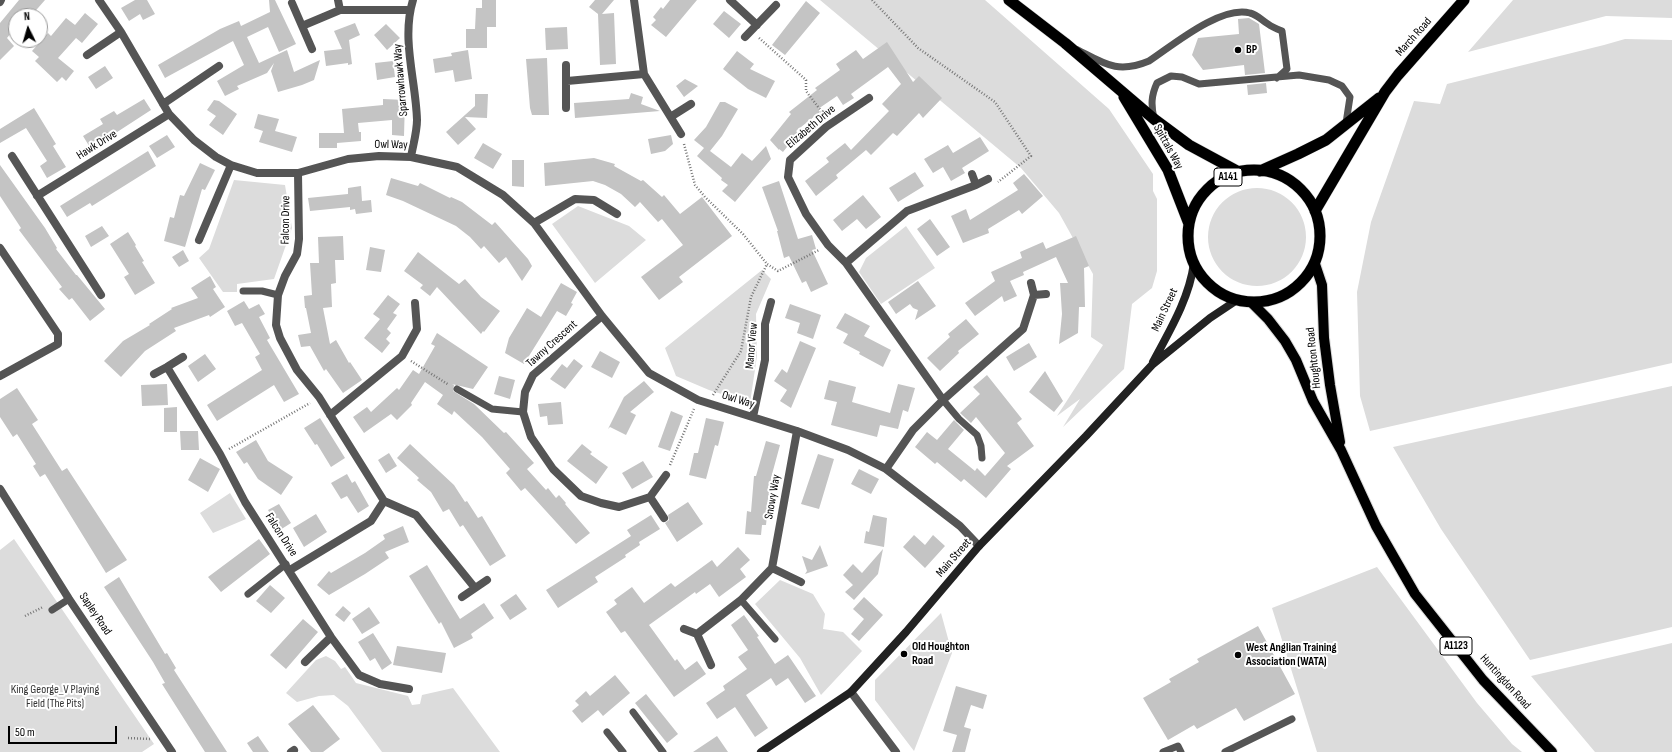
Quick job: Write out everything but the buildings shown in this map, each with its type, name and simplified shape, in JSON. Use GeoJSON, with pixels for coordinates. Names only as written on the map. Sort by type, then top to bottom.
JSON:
{"type":"FeatureCollection","features":[{"type":"Feature","properties":{"kind":"highway","name":"Spittals Way"},"geometry":{"type":"LineString","coordinates":[[1009,0],[1065,43],[1154,119],[1189,145],[1240,172]]}},
{"type":"Feature","properties":{"kind":"highway","name":"March Road"},"geometry":{"type":"LineString","coordinates":[[1386,92],[1398,75],[1464,0]]}},
{"type":"Feature","properties":{"kind":"highway","name":"Spittals Way"},"geometry":{"type":"LineString","coordinates":[[1117,86],[1168,170],[1189,224]]}},
{"type":"Feature","properties":{"kind":"highway","name":"A141"},"geometry":{"type":"LineString","coordinates":[[1260,171],[1326,140],[1386,92]]}},
{"type":"Feature","properties":{"kind":"highway","name":"A141"},"geometry":{"type":"LineString","coordinates":[[1315,211],[1386,92]]}},
{"type":"Feature","properties":{"kind":"highway","name":"A141"},"geometry":{"type":"LineString","coordinates":[[1260,171],[1287,179],[1300,189],[1315,211],[1319,226],[1320,243],[1315,264],[1304,279],[1287,294],[1272,300],[1251,302],[1237,300],[1224,295],[1212,287],[1203,278],[1194,263],[1188,240],[1189,224],[1194,209],[1201,197],[1210,187],[1221,180],[1240,172],[1260,171]]}},
{"type":"Feature","properties":{"kind":"main road","name":"Main Street"},"geometry":{"type":"LineString","coordinates":[[1152,365],[1184,302],[1191,281],[1194,263]]}},
{"type":"Feature","properties":{"kind":"main road","name":"Houghton Road"},"geometry":{"type":"LineString","coordinates":[[1315,264],[1322,285],[1325,346],[1341,450]]}},
{"type":"Feature","properties":{"kind":"main road","name":"Main Street"},"geometry":{"type":"LineString","coordinates":[[761,752],[851,692],[906,632],[979,546],[1086,436],[1152,365],[1210,318],[1237,300]]}},
{"type":"Feature","properties":{"kind":"main road","name":"Houghton Road"},"geometry":{"type":"LineString","coordinates":[[1251,302],[1268,319],[1285,341],[1296,360],[1313,401],[1341,450],[1376,526]]}},
{"type":"Feature","properties":{"kind":"main road","name":"Huntingdon Road"},"geometry":{"type":"LineString","coordinates":[[1376,526],[1415,594],[1483,680],[1552,752]]}},
{"type":"Feature","properties":{"kind":"street","name":"Owl Way"},"geometry":{"type":"LineString","coordinates":[[100,0],[121,32],[169,114],[194,140],[216,157],[230,165],[257,173],[298,173],[348,158],[379,156],[411,157],[457,167],[503,195],[534,223],[602,316],[649,373],[698,400],[797,431],[848,450],[886,469],[960,526],[979,546]]}},
{"type":"Feature","properties":{"kind":"street"},"geometry":{"type":"LineString","coordinates":[[338,0],[340,10]]}},
{"type":"Feature","properties":{"kind":"street","name":"Sparrowhawk Way"},"geometry":{"type":"LineString","coordinates":[[411,157],[417,121],[409,49],[410,10],[413,0]]}},
{"type":"Feature","properties":{"kind":"street"},"geometry":{"type":"LineString","coordinates":[[634,0],[644,74],[672,116],[681,134]]}},
{"type":"Feature","properties":{"kind":"street"},"geometry":{"type":"LineString","coordinates":[[730,0],[754,28]]}},
{"type":"Feature","properties":{"kind":"street"},"geometry":{"type":"LineString","coordinates":[[292,3],[312,49]]}},
{"type":"Feature","properties":{"kind":"street"},"geometry":{"type":"LineString","coordinates":[[745,37],[776,5]]}},
{"type":"Feature","properties":{"kind":"street"},"geometry":{"type":"LineString","coordinates":[[302,26],[340,10],[410,10]]}},
{"type":"Feature","properties":{"kind":"street"},"geometry":{"type":"LineString","coordinates":[[87,55],[121,32]]}},
{"type":"Feature","properties":{"kind":"street"},"geometry":{"type":"LineString","coordinates":[[566,64],[566,108]]}},
{"type":"Feature","properties":{"kind":"street"},"geometry":{"type":"LineString","coordinates":[[163,104],[219,66]]}},
{"type":"Feature","properties":{"kind":"street"},"geometry":{"type":"LineString","coordinates":[[567,80],[644,74]]}},
{"type":"Feature","properties":{"kind":"street","name":"Elizabeth Drive"},"geometry":{"type":"LineString","coordinates":[[869,98],[831,124],[790,160],[788,177],[806,214],[828,245],[846,263],[943,400]]}},
{"type":"Feature","properties":{"kind":"street"},"geometry":{"type":"LineString","coordinates":[[672,116],[691,104]]}},
{"type":"Feature","properties":{"kind":"street","name":"Hawk Drive"},"geometry":{"type":"LineString","coordinates":[[37,196],[169,114]]}},
{"type":"Feature","properties":{"kind":"street"},"geometry":{"type":"LineString","coordinates":[[12,156],[101,295]]}},
{"type":"Feature","properties":{"kind":"street"},"geometry":{"type":"LineString","coordinates":[[199,240],[230,165]]}},
{"type":"Feature","properties":{"kind":"street","name":"Falcon Drive"},"geometry":{"type":"LineString","coordinates":[[288,567],[371,521],[384,501],[319,397],[297,370],[280,338],[276,325],[278,294],[285,276],[297,254],[299,239],[298,173]]}},
{"type":"Feature","properties":{"kind":"street"},"geometry":{"type":"LineString","coordinates":[[972,174],[976,185]]}},
{"type":"Feature","properties":{"kind":"street"},"geometry":{"type":"LineString","coordinates":[[846,263],[907,211],[988,179]]}},
{"type":"Feature","properties":{"kind":"street"},"geometry":{"type":"LineString","coordinates":[[534,223],[574,199],[594,200],[617,214]]}},
{"type":"Feature","properties":{"kind":"street"},"geometry":{"type":"LineString","coordinates":[[0,248],[58,334],[58,344],[0,376]]}},
{"type":"Feature","properties":{"kind":"street"},"geometry":{"type":"LineString","coordinates":[[886,469],[913,430],[943,400],[1023,329],[1034,295],[1032,283]]}},
{"type":"Feature","properties":{"kind":"street"},"geometry":{"type":"LineString","coordinates":[[1034,295],[1046,294]]}},
{"type":"Feature","properties":{"kind":"street","name":"Manor View"},"geometry":{"type":"LineString","coordinates":[[753,417],[765,360],[765,324],[771,302]]}},
{"type":"Feature","properties":{"kind":"street"},"geometry":{"type":"LineString","coordinates":[[330,415],[402,356],[417,329],[415,303]]}},
{"type":"Feature","properties":{"kind":"street","name":"Tawny Crescent"},"geometry":{"type":"LineString","coordinates":[[602,316],[533,375],[525,392],[523,412],[531,437],[553,469],[581,496],[619,507],[650,497]]}},
{"type":"Feature","properties":{"kind":"street"},"geometry":{"type":"LineString","coordinates":[[154,374],[168,367],[182,357]]}},
{"type":"Feature","properties":{"kind":"street","name":"Falcon Drive"},"geometry":{"type":"LineString","coordinates":[[168,367],[220,454],[245,502],[288,567],[331,637],[359,675],[380,684],[409,689]]}},
{"type":"Feature","properties":{"kind":"street","name":"Snowy Way"},"geometry":{"type":"LineString","coordinates":[[772,568],[797,431]]}},
{"type":"Feature","properties":{"kind":"street"},"geometry":{"type":"LineString","coordinates":[[664,518],[650,497],[666,475]]}},
{"type":"Feature","properties":{"kind":"street","name":"Sapley Road"},"geometry":{"type":"LineString","coordinates":[[0,489],[69,599],[172,752]]}},
{"type":"Feature","properties":{"kind":"street"},"geometry":{"type":"LineString","coordinates":[[384,501],[416,515],[475,588]]}},
{"type":"Feature","properties":{"kind":"street"},"geometry":{"type":"LineString","coordinates":[[697,634],[741,600],[772,568],[801,582]]}},
{"type":"Feature","properties":{"kind":"street"},"geometry":{"type":"LineString","coordinates":[[462,598],[487,580]]}},
{"type":"Feature","properties":{"kind":"street"},"geometry":{"type":"LineString","coordinates":[[684,629],[697,634],[710,665]]}},
{"type":"Feature","properties":{"kind":"street"},"geometry":{"type":"LineString","coordinates":[[305,662],[331,637]]}},
{"type":"Feature","properties":{"kind":"street"},"geometry":{"type":"LineString","coordinates":[[851,692],[896,752]]}},
{"type":"Feature","properties":{"kind":"lane"},"geometry":{"type":"LineString","coordinates":[[1065,43],[1112,66],[1128,67],[1149,61],[1215,18],[1229,13],[1248,12],[1260,17],[1268,25],[1282,31],[1287,69],[1277,78]]}},
{"type":"Feature","properties":{"kind":"lane"},"geometry":{"type":"LineString","coordinates":[[1154,119],[1152,95],[1157,83],[1171,76],[1182,77],[1199,84],[1299,75],[1329,80],[1342,86],[1350,98],[1345,126]]}},
{"type":"Feature","properties":{"kind":"lane"},"geometry":{"type":"LineString","coordinates":[[243,291],[262,291],[278,294]]}},
{"type":"Feature","properties":{"kind":"lane"},"geometry":{"type":"LineString","coordinates":[[457,389],[492,409],[523,412]]}},
{"type":"Feature","properties":{"kind":"lane"},"geometry":{"type":"LineString","coordinates":[[943,400],[959,419],[977,434],[981,446],[982,458]]}},
{"type":"Feature","properties":{"kind":"lane"},"geometry":{"type":"LineString","coordinates":[[248,594],[288,567]]}},
{"type":"Feature","properties":{"kind":"lane"},"geometry":{"type":"LineString","coordinates":[[52,610],[69,599]]}},
{"type":"Feature","properties":{"kind":"lane"},"geometry":{"type":"LineString","coordinates":[[741,600],[775,639]]}},
{"type":"Feature","properties":{"kind":"lane"},"geometry":{"type":"LineString","coordinates":[[633,712],[663,752]]}},
{"type":"Feature","properties":{"kind":"lane"},"geometry":{"type":"LineString","coordinates":[[1225,752],[1292,719]]}},
{"type":"Feature","properties":{"kind":"lane"},"geometry":{"type":"LineString","coordinates":[[607,732],[623,752]]}},
{"type":"Feature","properties":{"kind":"lane"},"geometry":{"type":"LineString","coordinates":[[1163,752],[1178,746],[1181,752]]}},
{"type":"Feature","properties":{"kind":"path"},"geometry":{"type":"LineString","coordinates":[[872,0],[918,48],[995,102],[1031,156],[997,183],[988,179]]}},
{"type":"Feature","properties":{"kind":"path"},"geometry":{"type":"LineString","coordinates":[[754,28],[806,80],[806,91],[831,124]]}},
{"type":"Feature","properties":{"kind":"path"},"geometry":{"type":"LineString","coordinates":[[681,134],[695,184],[743,234],[767,264]]}},
{"type":"Feature","properties":{"kind":"path"},"geometry":{"type":"LineString","coordinates":[[402,356],[444,384],[457,389]]}},
{"type":"Feature","properties":{"kind":"path"},"geometry":{"type":"LineString","coordinates":[[220,454],[319,397]]}},
{"type":"Feature","properties":{"kind":"path"},"geometry":{"type":"LineString","coordinates":[[666,475],[698,400]]}},
{"type":"Feature","properties":{"kind":"path"},"geometry":{"type":"LineString","coordinates":[[128,738],[153,739]]}},
{"type":"Feature","properties":{"kind":"green space"},"geometry":{"type":"Polygon","coordinates":[[[820,0],[985,0],[1109,109],[1153,174],[1153,191],[1157,199],[1157,271],[1152,288],[1132,304],[1124,369],[1063,427],[1080,399],[1057,416],[1103,345],[1091,337],[1093,274],[1059,213],[1021,168],[820,0]]]}},
{"type":"Feature","properties":{"kind":"green space"},"geometry":{"type":"Polygon","coordinates":[[[1513,0],[1672,0],[1672,18],[1606,16],[1468,52],[1513,0]]]}},
{"type":"Feature","properties":{"kind":"green space"},"geometry":{"type":"Polygon","coordinates":[[[1625,39],[1672,40],[1672,363],[1370,431],[1360,396],[1357,292],[1371,222],[1414,101],[1440,104],[1447,84],[1625,39]]]}},
{"type":"Feature","properties":{"kind":"green space"},"geometry":{"type":"Polygon","coordinates":[[[234,180],[285,185],[292,228],[274,279],[237,284],[237,292],[223,292],[199,258],[209,249],[234,180]]]}},
{"type":"Feature","properties":{"kind":"green space"},"geometry":{"type":"Polygon","coordinates":[[[1257,188],[1276,192],[1291,203],[1302,218],[1306,237],[1302,256],[1291,271],[1276,282],[1257,286],[1238,282],[1223,271],[1212,256],[1208,237],[1212,218],[1223,203],[1238,192],[1257,188]]]}},
{"type":"Feature","properties":{"kind":"green space"},"geometry":{"type":"Polygon","coordinates":[[[578,206],[629,226],[646,240],[595,283],[552,224],[578,206]]]}},
{"type":"Feature","properties":{"kind":"green space"},"geometry":{"type":"Polygon","coordinates":[[[906,226],[935,268],[881,304],[859,272],[866,258],[906,226]]]}},
{"type":"Feature","properties":{"kind":"green space"},"geometry":{"type":"Polygon","coordinates":[[[762,270],[771,279],[756,314],[757,356],[750,403],[709,390],[676,376],[665,348],[762,270]]]}},
{"type":"Feature","properties":{"kind":"green space"},"geometry":{"type":"Polygon","coordinates":[[[1672,386],[1672,627],[1530,660],[1441,529],[1393,447],[1672,386]]]}},
{"type":"Feature","properties":{"kind":"green space"},"geometry":{"type":"Polygon","coordinates":[[[230,493],[246,519],[213,533],[200,513],[230,493]]]}},
{"type":"Feature","properties":{"kind":"green space","name":"King George_V Playing Field (The Pits)"},"geometry":{"type":"Polygon","coordinates":[[[14,539],[154,744],[142,752],[0,752],[0,550],[14,539]]]}},
{"type":"Feature","properties":{"kind":"green space"},"geometry":{"type":"Polygon","coordinates":[[[1377,567],[1477,703],[1512,744],[1522,752],[1317,752],[1272,608],[1377,567]]]}},
{"type":"Feature","properties":{"kind":"green space"},"geometry":{"type":"Polygon","coordinates":[[[780,580],[813,594],[825,614],[823,629],[843,632],[862,651],[821,695],[800,658],[755,604],[780,580]]]}},
{"type":"Feature","properties":{"kind":"green space"},"geometry":{"type":"Polygon","coordinates":[[[941,613],[952,653],[914,751],[875,700],[875,680],[941,613]]]}},
{"type":"Feature","properties":{"kind":"green space"},"geometry":{"type":"Polygon","coordinates":[[[1672,643],[1672,752],[1595,752],[1531,676],[1672,643]]]}},
{"type":"Feature","properties":{"kind":"green space"},"geometry":{"type":"Polygon","coordinates":[[[326,656],[335,661],[341,669],[345,667],[356,683],[408,696],[412,705],[420,704],[422,695],[453,688],[500,752],[382,752],[348,706],[334,695],[319,696],[297,702],[286,693],[316,660],[326,656]]]}},
{"type":"Feature","properties":{"kind":"place","name":"BP"},"geometry":{"type":"Point","coordinates":[1238,50]}},
{"type":"Feature","properties":{"kind":"place","name":"Old Houghton Road"},"geometry":{"type":"Point","coordinates":[904,654]}},
{"type":"Feature","properties":{"kind":"place","name":"West Anglian Training Association (WATA)"},"geometry":{"type":"Point","coordinates":[1238,655]}}]}
